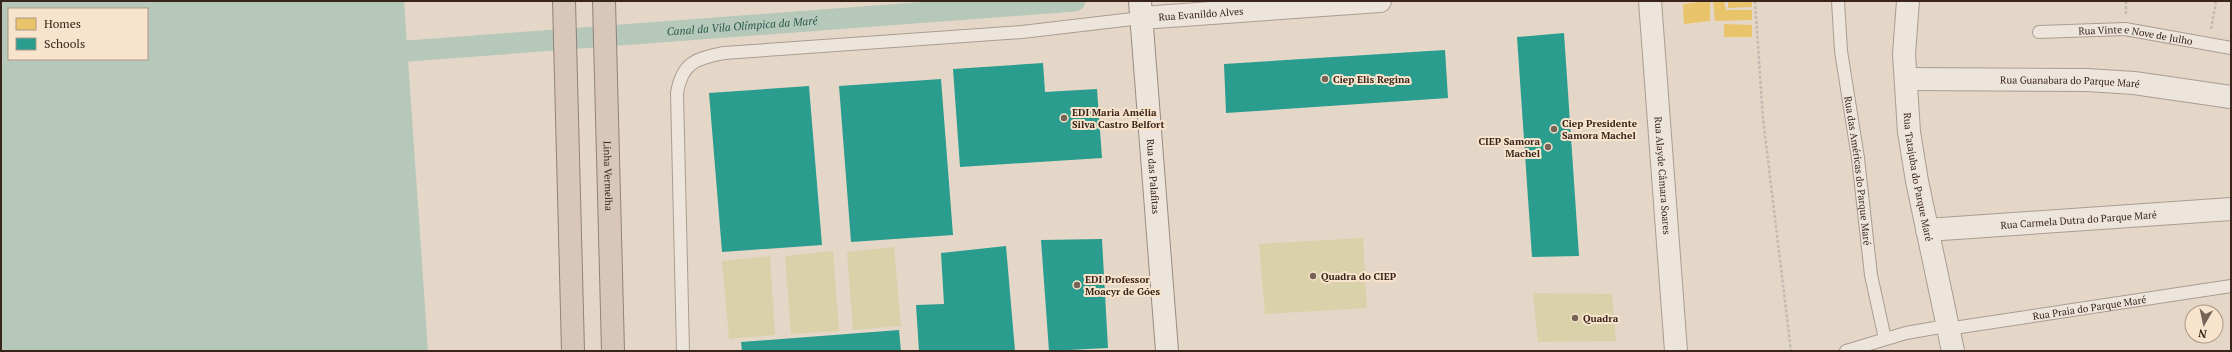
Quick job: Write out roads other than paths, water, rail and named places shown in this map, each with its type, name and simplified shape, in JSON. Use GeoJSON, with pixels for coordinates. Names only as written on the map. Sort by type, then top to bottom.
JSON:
{"type":"FeatureCollection","features":[{"type":"Feature","properties":{"kind":"highway"},"geometry":{"type":"LineString","coordinates":[[564,1],[573,351]]}},
{"type":"Feature","properties":{"kind":"highway","name":"Linha Vermelha"},"geometry":{"type":"LineString","coordinates":[[604,1],[613,351]]}},
{"type":"Feature","properties":{"kind":"street","name":"Rua Evanildo Alves"},"geometry":{"type":"LineString","coordinates":[[1141,10],[1380,1]]}},
{"type":"Feature","properties":{"kind":"street","name":"Rua Alayde Câmara Soares"},"geometry":{"type":"LineString","coordinates":[[1650,1],[1676,351]]}},
{"type":"Feature","properties":{"kind":"street","name":"Rua Tatajuba do Parque Maré"},"geometry":{"type":"LineString","coordinates":[[1908,1],[1904,54],[1907,79],[1909,132],[1917,181],[1953,351]]}},
{"type":"Feature","properties":{"kind":"street","name":"Rua das Palafitas"},"geometry":{"type":"LineString","coordinates":[[1141,10],[1167,351]]}},
{"type":"Feature","properties":{"kind":"street","name":"Rua Guanabara do Parque Maré"},"geometry":{"type":"LineString","coordinates":[[1907,79],[2087,80],[2134,83],[2231,97]]}},
{"type":"Feature","properties":{"kind":"street","name":"Rua Carmela Dutra do Parque Maré"},"geometry":{"type":"LineString","coordinates":[[1927,230],[2231,209]]}},
{"type":"Feature","properties":{"kind":"lane","name":"Rua das Américas do Parque Maré"},"geometry":{"type":"LineString","coordinates":[[1838,1],[1841,50],[1858,158],[1871,274],[1885,340]]}},
{"type":"Feature","properties":{"kind":"lane"},"geometry":{"type":"LineString","coordinates":[[683,351],[677,93],[682,72],[690,63],[706,56],[724,53],[1022,32],[1141,10]]}},
{"type":"Feature","properties":{"kind":"lane","name":"Rua Vinte e Nove de Julho"},"geometry":{"type":"LineString","coordinates":[[2039,32],[2125,29],[2231,48]]}},
{"type":"Feature","properties":{"kind":"lane","name":"Rua Praia do Parque Maré"},"geometry":{"type":"LineString","coordinates":[[1846,351],[1906,333],[2231,286]]}},
{"type":"Feature","properties":{"kind":"waterway","name":"Canal da Vila Olímpica da Maré"},"geometry":{"type":"LineString","coordinates":[[408,51],[1075,1]]}},
{"type":"Feature","properties":{"kind":"place","name":"Ciep Elis Regina"},"geometry":{"type":"Point","coordinates":[1325,79]}},
{"type":"Feature","properties":{"kind":"place","name":"EDI Maria Amélia Silva Castro Belfort"},"geometry":{"type":"Point","coordinates":[1064,118]}},
{"type":"Feature","properties":{"kind":"place","name":"Ciep Presidente Samora Machel"},"geometry":{"type":"Point","coordinates":[1554,129]}},
{"type":"Feature","properties":{"kind":"place","name":"CIEP Samora Machel"},"geometry":{"type":"Point","coordinates":[1548,147]}},
{"type":"Feature","properties":{"kind":"place","name":"Quadra do CIEP"},"geometry":{"type":"Point","coordinates":[1313,276]}},
{"type":"Feature","properties":{"kind":"place","name":"EDI Professor Moacyr de Góes"},"geometry":{"type":"Point","coordinates":[1077,285]}},
{"type":"Feature","properties":{"kind":"place","name":"Quadra"},"geometry":{"type":"Point","coordinates":[1575,318]}}]}
